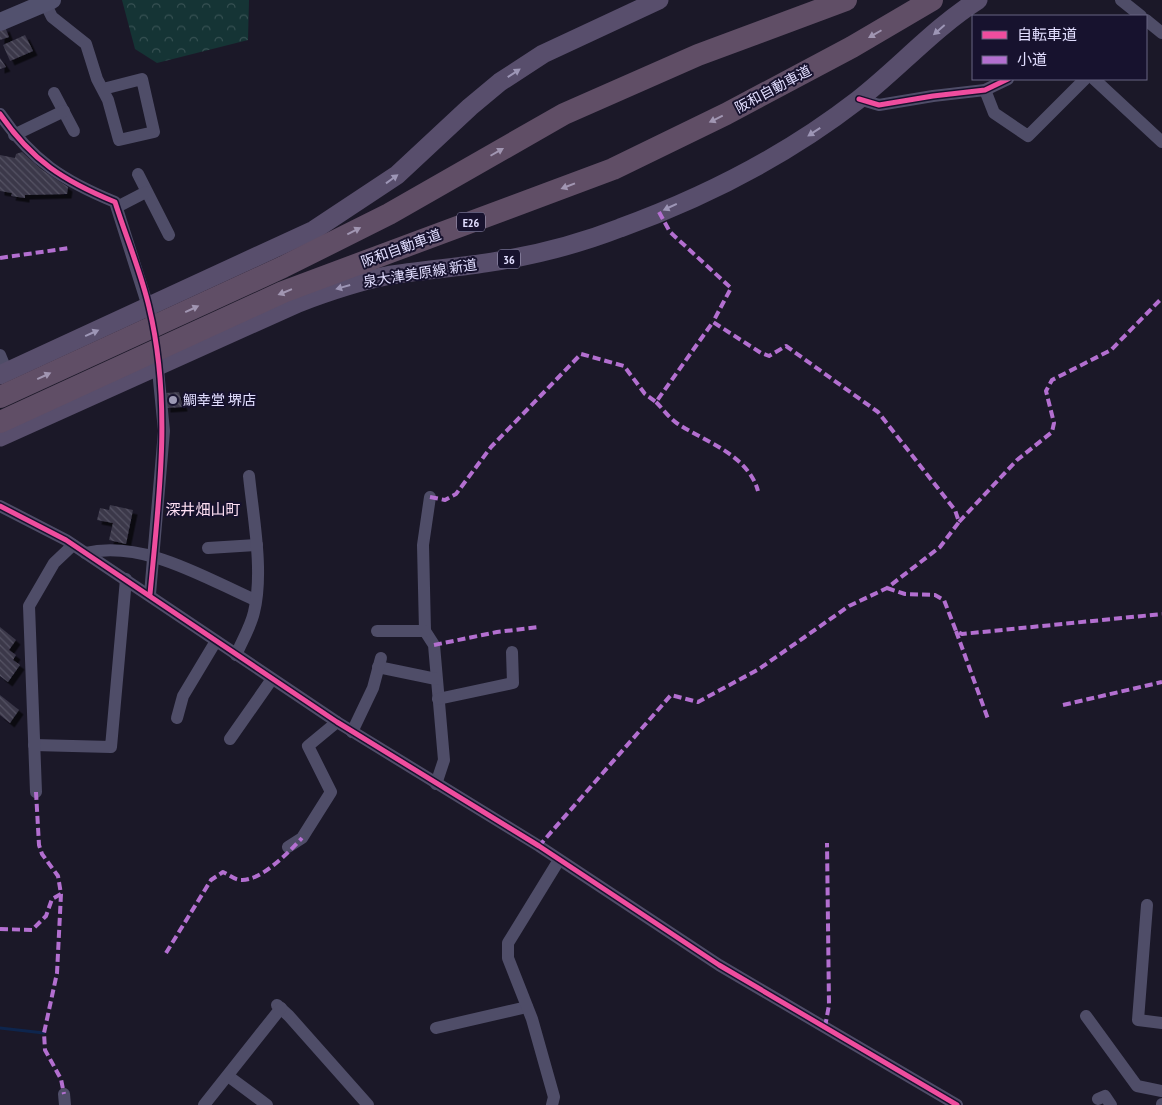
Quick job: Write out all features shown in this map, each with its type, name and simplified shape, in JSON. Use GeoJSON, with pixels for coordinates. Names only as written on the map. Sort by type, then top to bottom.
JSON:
{"type":"FeatureCollection","features":[{"type":"Feature","properties":{"kind":"highway"},"geometry":{"type":"LineString","coordinates":[[0,397],[292,262],[389,214],[564,114],[698,54],[846,0]]}},
{"type":"Feature","properties":{"kind":"highway","name":"阪和自動車道"},"geometry":{"type":"LineString","coordinates":[[0,422],[283,292],[613,169],[726,114],[852,47],[932,0]]}},
{"type":"Feature","properties":{"kind":"main road"},"geometry":{"type":"LineString","coordinates":[[2,367],[149,307],[314,230],[397,175],[470,107],[500,82],[543,54],[659,0]]}},
{"type":"Feature","properties":{"kind":"main road","name":"泉大津美原線 新道"},"geometry":{"type":"LineString","coordinates":[[0,437],[298,303],[340,288],[384,276],[531,255],[621,228],[746,172],[819,129],[859,99],[947,23],[978,0]]}},
{"type":"Feature","properties":{"kind":"street"},"geometry":{"type":"LineString","coordinates":[[1122,0],[1140,15]]}},
{"type":"Feature","properties":{"kind":"street"},"geometry":{"type":"LineString","coordinates":[[0,22],[48,2],[52,18],[86,44],[102,89],[108,100],[119,140],[154,132],[142,80],[102,89]]}},
{"type":"Feature","properties":{"kind":"street"},"geometry":{"type":"LineString","coordinates":[[1147,21],[1162,33]]}},
{"type":"Feature","properties":{"kind":"street"},"geometry":{"type":"LineString","coordinates":[[859,99],[879,105],[985,90],[1006,80]]}},
{"type":"Feature","properties":{"kind":"street"},"geometry":{"type":"LineString","coordinates":[[985,90],[994,113],[1028,136],[1084,80]]}},
{"type":"Feature","properties":{"kind":"street"},"geometry":{"type":"LineString","coordinates":[[1095,80],[1162,142]]}},
{"type":"Feature","properties":{"kind":"street"},"geometry":{"type":"LineString","coordinates":[[54,93],[74,131]]}},
{"type":"Feature","properties":{"kind":"street"},"geometry":{"type":"LineString","coordinates":[[14,135],[64,111]]}},
{"type":"Feature","properties":{"kind":"street"},"geometry":{"type":"LineString","coordinates":[[0,114],[14,135],[37,158],[79,187],[115,202],[149,307],[158,365],[164,431],[150,594]]}},
{"type":"Feature","properties":{"kind":"street"},"geometry":{"type":"LineString","coordinates":[[138,174],[169,235]]}},
{"type":"Feature","properties":{"kind":"street"},"geometry":{"type":"LineString","coordinates":[[117,207],[146,192]]}},
{"type":"Feature","properties":{"kind":"street"},"geometry":{"type":"LineString","coordinates":[[236,655],[254,612],[256,600],[257,546],[248,476]]}},
{"type":"Feature","properties":{"kind":"street"},"geometry":{"type":"LineString","coordinates":[[430,497],[424,545],[425,631],[434,645],[444,760],[436,784]]}},
{"type":"Feature","properties":{"kind":"street"},"geometry":{"type":"LineString","coordinates":[[0,506],[66,540],[150,594],[236,655],[352,732],[559,860],[719,965],[956,1105]]}},
{"type":"Feature","properties":{"kind":"street"},"geometry":{"type":"LineString","coordinates":[[36,792],[29,606],[54,563],[73,545]]}},
{"type":"Feature","properties":{"kind":"street"},"geometry":{"type":"LineString","coordinates":[[208,548],[257,546]]}},
{"type":"Feature","properties":{"kind":"street"},"geometry":{"type":"LineString","coordinates":[[85,553],[110,549],[154,556],[256,600]]}},
{"type":"Feature","properties":{"kind":"street"},"geometry":{"type":"LineString","coordinates":[[34,745],[111,747],[126,579]]}},
{"type":"Feature","properties":{"kind":"street"},"geometry":{"type":"LineString","coordinates":[[377,631],[425,631]]}},
{"type":"Feature","properties":{"kind":"street"},"geometry":{"type":"LineString","coordinates":[[177,718],[183,696],[216,641]]}},
{"type":"Feature","properties":{"kind":"street"},"geometry":{"type":"LineString","coordinates":[[438,699],[513,683],[512,652]]}},
{"type":"Feature","properties":{"kind":"street"},"geometry":{"type":"LineString","coordinates":[[352,732],[373,688],[380,663],[436,679]]}},
{"type":"Feature","properties":{"kind":"street"},"geometry":{"type":"LineString","coordinates":[[230,739],[272,679]]}},
{"type":"Feature","properties":{"kind":"street"},"geometry":{"type":"LineString","coordinates":[[288,847],[302,838],[331,792],[308,746],[337,722]]}},
{"type":"Feature","properties":{"kind":"street"},"geometry":{"type":"LineString","coordinates":[[552,1105],[554,1098],[527,1007],[508,958],[508,942],[559,860]]}},
{"type":"Feature","properties":{"kind":"street"},"geometry":{"type":"LineString","coordinates":[[1147,905],[1138,1020],[1162,1023]]}},
{"type":"Feature","properties":{"kind":"street"},"geometry":{"type":"LineString","coordinates":[[204,1105],[279,1007],[361,1102]]}},
{"type":"Feature","properties":{"kind":"street"},"geometry":{"type":"LineString","coordinates":[[436,1028],[527,1007]]}},
{"type":"Feature","properties":{"kind":"street"},"geometry":{"type":"LineString","coordinates":[[1086,1016],[1137,1086],[1162,1091]]}},
{"type":"Feature","properties":{"kind":"street"},"geometry":{"type":"LineString","coordinates":[[228,1076],[267,1105]]}},
{"type":"Feature","properties":{"kind":"street"},"geometry":{"type":"LineString","coordinates":[[1098,1099],[1106,1096],[1111,1105]]}},
{"type":"Feature","properties":{"kind":"green space"},"geometry":{"type":"Polygon","coordinates":[[[122,0],[249,0],[248,40],[157,63],[135,49],[122,0]]]}},
{"type":"Feature","properties":{"kind":"building"},"geometry":{"type":"Polygon","coordinates":[[[5,27],[9,37],[0,40],[0,29],[5,27]]]}},
{"type":"Feature","properties":{"kind":"building"},"geometry":{"type":"Polygon","coordinates":[[[25,35],[33,51],[10,61],[3,45],[25,35]]]}},
{"type":"Feature","properties":{"kind":"building"},"geometry":{"type":"Polygon","coordinates":[[[0,58],[6,67],[0,69],[0,58]]]}},
{"type":"Feature","properties":{"kind":"building"},"geometry":{"type":"Polygon","coordinates":[[[22,152],[41,169],[68,187],[67,194],[25,195],[25,198],[11,196],[12,193],[0,191],[0,155],[15,158],[16,154],[22,152]]]}},
{"type":"Feature","properties":{"kind":"building","name":"鯛幸堂 堺店"},"geometry":{"type":"Polygon","coordinates":[[[179,392],[183,407],[166,408],[165,393],[179,392]]]}},
{"type":"Feature","properties":{"kind":"building"},"geometry":{"type":"Polygon","coordinates":[[[110,505],[133,510],[126,544],[109,540],[113,523],[97,520],[100,508],[109,510],[110,505]]]}},
{"type":"Feature","properties":{"kind":"building"},"geometry":{"type":"Polygon","coordinates":[[[0,627],[16,640],[9,650],[16,655],[13,660],[20,665],[8,682],[0,676],[0,627]]]}},
{"type":"Feature","properties":{"kind":"building"},"geometry":{"type":"Polygon","coordinates":[[[0,695],[19,710],[10,723],[0,715],[0,695]]]}},
{"type":"Feature","properties":{"kind":"waterway"},"geometry":{"type":"LineString","coordinates":[[0,1028],[44,1033]]}},
{"type":"Feature","properties":{"kind":"marked path"},"geometry":{"type":"LineString","coordinates":[[659,212],[670,232],[731,288],[713,322]]}},
{"type":"Feature","properties":{"kind":"marked path"},"geometry":{"type":"LineString","coordinates":[[0,258],[69,248]]}},
{"type":"Feature","properties":{"kind":"marked path"},"geometry":{"type":"LineString","coordinates":[[959,522],[1017,460],[1052,432],[1054,423],[1046,391],[1052,380],[1111,350],[1162,298]]}},
{"type":"Feature","properties":{"kind":"marked path"},"geometry":{"type":"LineString","coordinates":[[430,497],[445,500],[456,494],[491,447],[581,354],[624,366],[645,394],[656,402],[713,322],[761,353],[769,356],[786,346],[878,412],[955,510],[959,522],[940,547],[887,588],[849,606],[759,669],[698,702],[671,695],[539,846]]}},
{"type":"Feature","properties":{"kind":"marked path"},"geometry":{"type":"LineString","coordinates":[[656,402],[675,422],[736,459],[753,479],[758,491]]}},
{"type":"Feature","properties":{"kind":"marked path"},"geometry":{"type":"LineString","coordinates":[[887,588],[905,594],[935,595],[944,600],[956,631],[962,634],[1162,614]]}},
{"type":"Feature","properties":{"kind":"marked path"},"geometry":{"type":"LineString","coordinates":[[434,645],[497,632],[539,627]]}},
{"type":"Feature","properties":{"kind":"marked path"},"geometry":{"type":"LineString","coordinates":[[956,631],[988,719]]}},
{"type":"Feature","properties":{"kind":"marked path"},"geometry":{"type":"LineString","coordinates":[[1063,705],[1162,682]]}},
{"type":"Feature","properties":{"kind":"marked path"},"geometry":{"type":"LineString","coordinates":[[36,792],[39,845],[42,854],[58,876],[61,894],[57,973],[44,1033],[45,1050],[61,1079],[64,1094]]}},
{"type":"Feature","properties":{"kind":"marked path"},"geometry":{"type":"LineString","coordinates":[[166,953],[211,880],[223,872],[239,880],[257,876],[274,865],[302,838]]}},
{"type":"Feature","properties":{"kind":"marked path"},"geometry":{"type":"LineString","coordinates":[[825,1027],[829,1005],[827,843]]}},
{"type":"Feature","properties":{"kind":"marked path"},"geometry":{"type":"LineString","coordinates":[[0,929],[32,930],[46,916],[52,899],[61,894]]}},
{"type":"Feature","properties":{"kind":"cycle path"},"geometry":{"type":"LineString","coordinates":[[859,99],[879,105],[985,90],[1006,80]]}},
{"type":"Feature","properties":{"kind":"cycle path"},"geometry":{"type":"LineString","coordinates":[[0,114],[24,145],[50,168],[80,186],[115,202],[142,281],[156,343],[162,415],[160,486],[150,594]]}},
{"type":"Feature","properties":{"kind":"cycle path"},"geometry":{"type":"LineString","coordinates":[[0,506],[66,540],[337,722],[539,846],[719,965],[957,1105]]}},
{"type":"Feature","properties":{"kind":"place","name":"鯛幸堂 堺店"},"geometry":{"type":"Point","coordinates":[173,400]}},
{"type":"Feature","properties":{"kind":"district","name":"深井畑山町"},"geometry":{"type":"Point","coordinates":[203,509]}}]}
